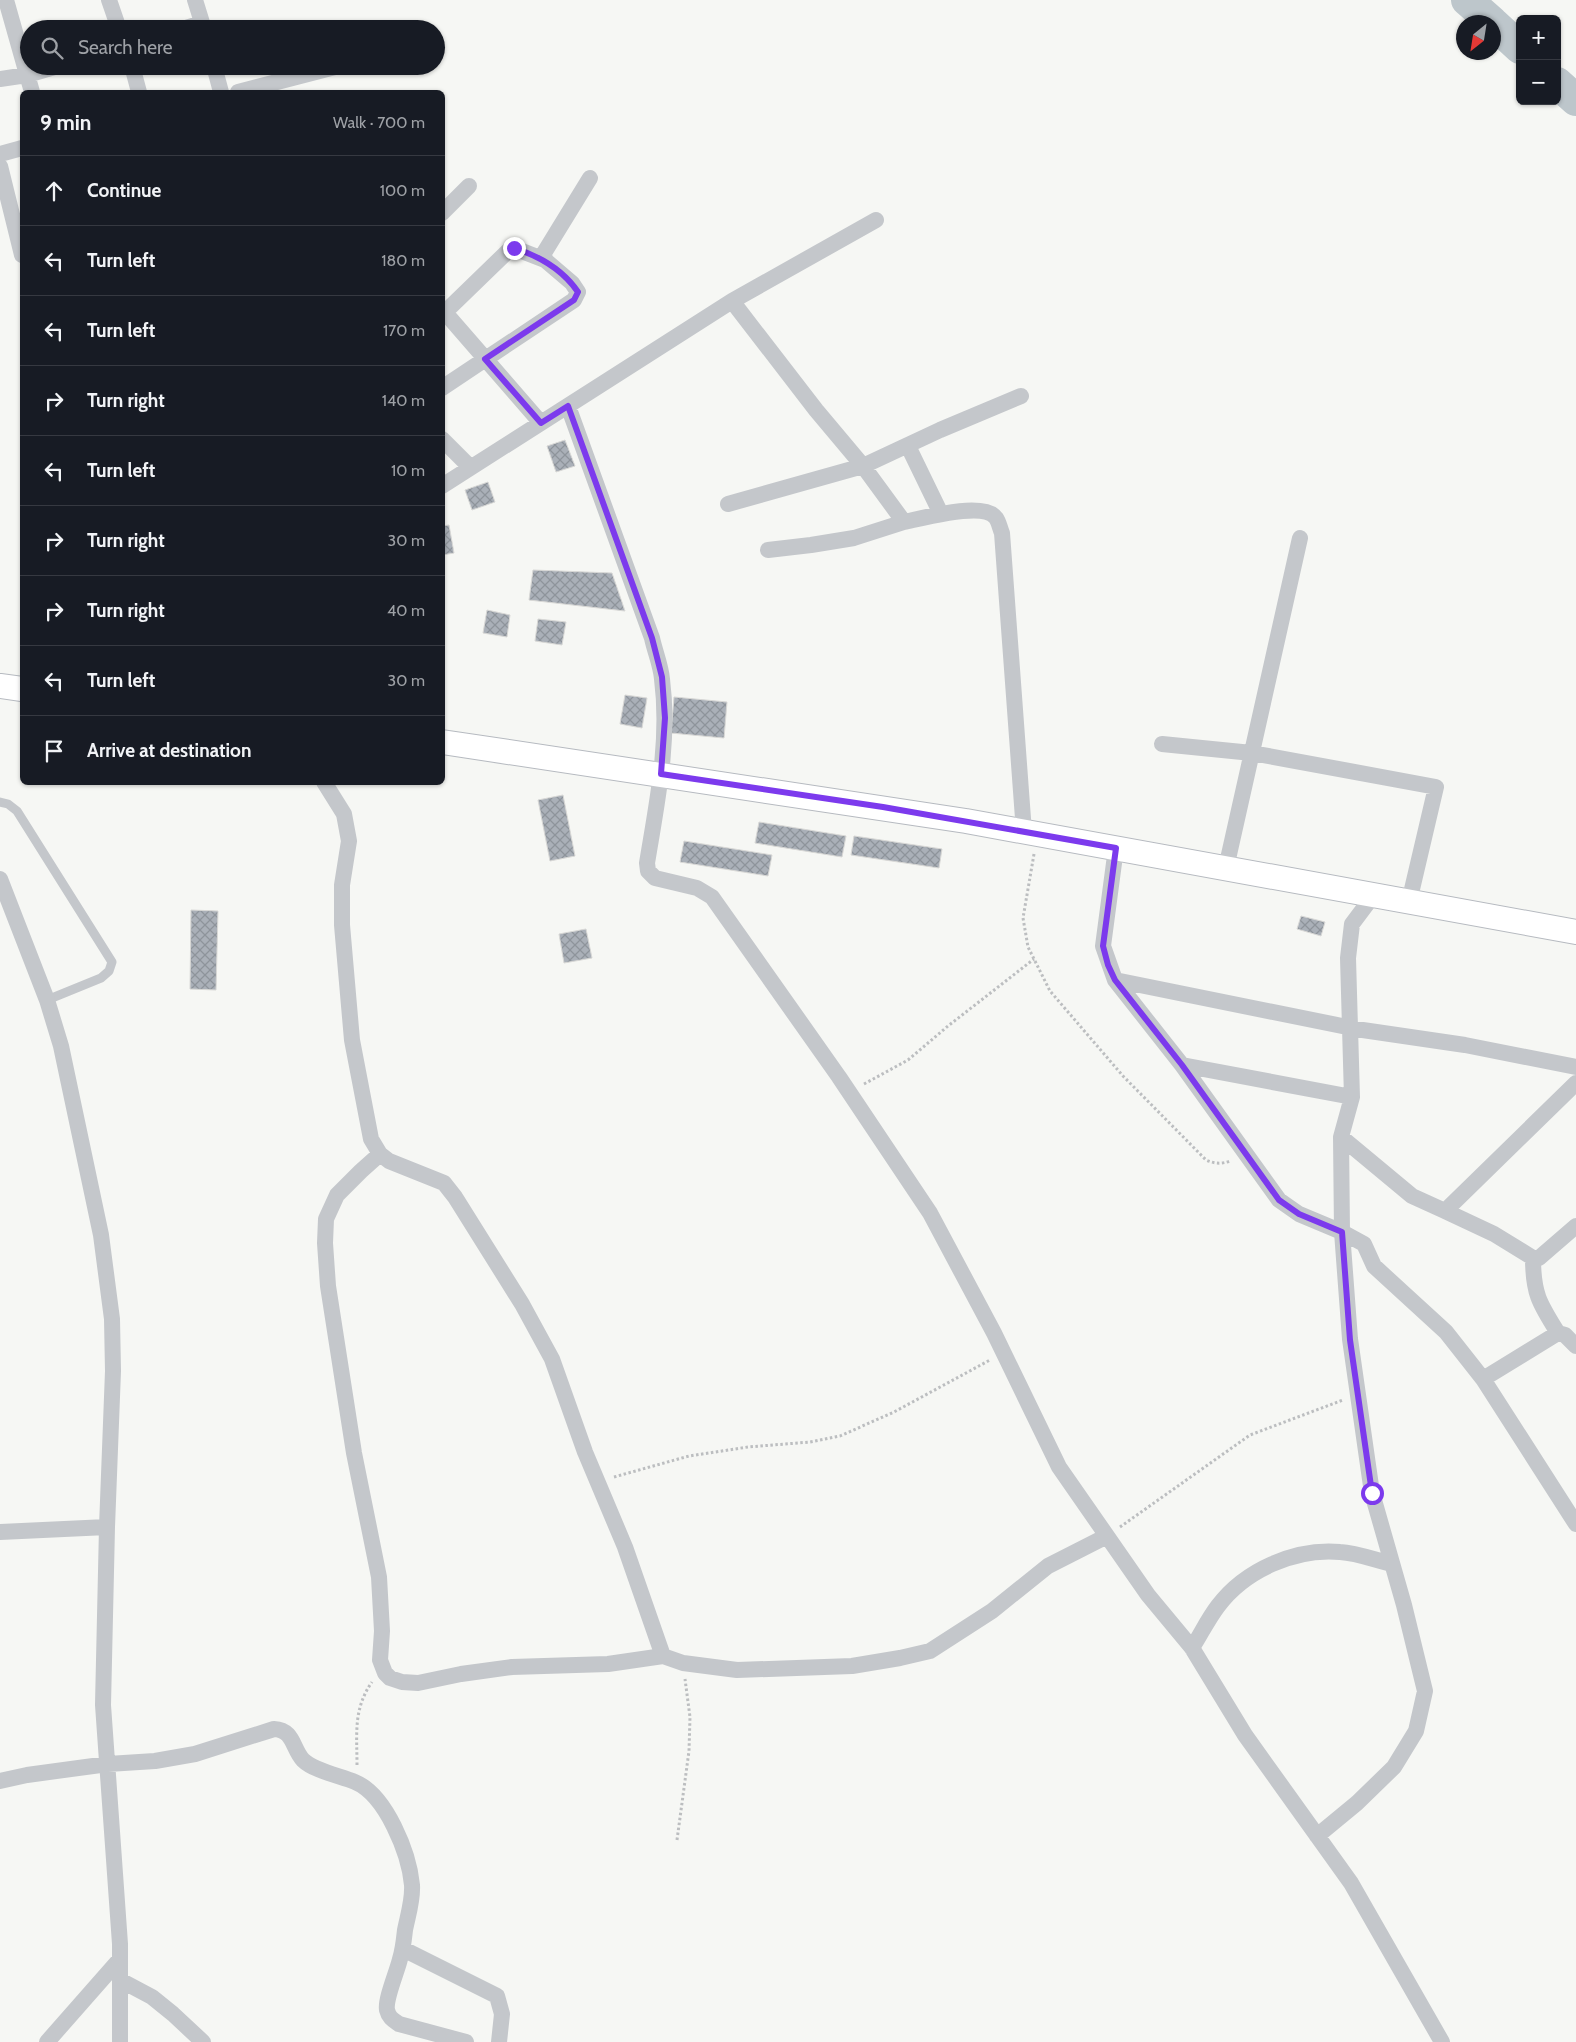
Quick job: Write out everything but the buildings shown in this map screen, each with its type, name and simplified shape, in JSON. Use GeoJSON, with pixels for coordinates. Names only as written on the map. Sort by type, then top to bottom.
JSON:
{"type":"FeatureCollection","features":[{"type":"Feature","properties":{"kind":"street"},"geometry":{"type":"LineString","coordinates":[[109,0],[116,20]]}},
{"type":"Feature","properties":{"kind":"street"},"geometry":{"type":"LineString","coordinates":[[195,0],[201,20]]}},
{"type":"Feature","properties":{"kind":"street"},"geometry":{"type":"LineString","coordinates":[[8,2],[20,48]]}},
{"type":"Feature","properties":{"kind":"street"},"geometry":{"type":"LineString","coordinates":[[0,79],[27,75],[31,90]]}},
{"type":"Feature","properties":{"kind":"street"},"geometry":{"type":"LineString","coordinates":[[134,75],[138,90]]}},
{"type":"Feature","properties":{"kind":"street"},"geometry":{"type":"LineString","coordinates":[[216,75],[220,90]]}},
{"type":"Feature","properties":{"kind":"street"},"geometry":{"type":"LineString","coordinates":[[246,90],[304,75]]}},
{"type":"Feature","properties":{"kind":"street"},"geometry":{"type":"LineString","coordinates":[[0,154],[20,149]]}},
{"type":"Feature","properties":{"kind":"street"},"geometry":{"type":"LineString","coordinates":[[0,166],[20,233]]}},
{"type":"Feature","properties":{"kind":"street"},"geometry":{"type":"LineString","coordinates":[[545,260],[544,252],[590,178]]}},
{"type":"Feature","properties":{"kind":"street"},"geometry":{"type":"LineString","coordinates":[[445,210],[469,186]]}},
{"type":"Feature","properties":{"kind":"street"},"geometry":{"type":"LineString","coordinates":[[445,484],[732,301],[876,220]]}},
{"type":"Feature","properties":{"kind":"street"},"geometry":{"type":"LineString","coordinates":[[445,311],[508,251],[514,248],[545,260],[572,283],[578,292],[574,300],[445,386]]}},
{"type":"Feature","properties":{"kind":"street"},"geometry":{"type":"LineString","coordinates":[[732,301],[816,410],[863,466],[904,522]]}},
{"type":"Feature","properties":{"kind":"street"},"geometry":{"type":"LineString","coordinates":[[445,313],[541,423]]}},
{"type":"Feature","properties":{"kind":"street"},"geometry":{"type":"LineString","coordinates":[[728,504],[863,466],[940,430],[1022,396]]}},
{"type":"Feature","properties":{"kind":"street"},"geometry":{"type":"LineString","coordinates":[[568,406],[652,638],[662,677],[665,718],[661,774],[647,863],[648,871],[655,878],[698,888],[712,897],[850,1092],[930,1213],[1004,1353],[1059,1466],[1148,1595],[1192,1648],[1245,1735],[1351,1883],[1442,2042]]}},
{"type":"Feature","properties":{"kind":"street"},"geometry":{"type":"LineString","coordinates":[[445,442],[470,467]]}},
{"type":"Feature","properties":{"kind":"street"},"geometry":{"type":"LineString","coordinates":[[908,446],[941,514]]}},
{"type":"Feature","properties":{"kind":"street"},"geometry":{"type":"LineString","coordinates":[[768,550],[811,546],[854,538],[904,522],[941,514],[979,510],[989,512],[996,518],[1002,533],[1031,833]]}},
{"type":"Feature","properties":{"kind":"street"},"geometry":{"type":"LineString","coordinates":[[1226,868],[1300,538]]}},
{"type":"Feature","properties":{"kind":"street"},"geometry":{"type":"LineString","coordinates":[[0,686],[20,689]]}},
{"type":"Feature","properties":{"kind":"street"},"geometry":{"type":"LineString","coordinates":[[445,742],[883,807],[1576,932]]}},
{"type":"Feature","properties":{"kind":"street"},"geometry":{"type":"LineString","coordinates":[[1162,744],[1252,754],[1436,787],[1409,902]]}},
{"type":"Feature","properties":{"kind":"street"},"geometry":{"type":"LineString","coordinates":[[326,785],[344,814],[349,841],[342,885],[342,925],[352,1040],[371,1139],[380,1154],[396,1164],[444,1183],[455,1197],[522,1304],[552,1359],[585,1452],[625,1547],[663,1656]]}},
{"type":"Feature","properties":{"kind":"street"},"geometry":{"type":"LineString","coordinates":[[1116,848],[1103,946],[1108,965],[1115,980],[1182,1065],[1279,1200],[1299,1214],[1342,1232],[1364,1244],[1374,1266],[1446,1332],[1483,1379],[1576,1524]]}},
{"type":"Feature","properties":{"kind":"street"},"geometry":{"type":"LineString","coordinates":[[0,878],[47,1000],[61,1046],[99,1226],[112,1319],[113,1371],[103,1705],[120,1959],[120,2042]]}},
{"type":"Feature","properties":{"kind":"street"},"geometry":{"type":"LineString","coordinates":[[1317,1836],[1357,1803],[1394,1767],[1416,1731],[1425,1691],[1372,1493],[1350,1340],[1342,1232],[1341,1137],[1352,1097],[1348,1028],[1348,958],[1352,924],[1373,896]]}},
{"type":"Feature","properties":{"kind":"street"},"geometry":{"type":"LineString","coordinates":[[1115,980],[1348,1028],[1465,1045],[1576,1067]]}},
{"type":"Feature","properties":{"kind":"street"},"geometry":{"type":"LineString","coordinates":[[1182,1065],[1352,1097]]}},
{"type":"Feature","properties":{"kind":"street"},"geometry":{"type":"LineString","coordinates":[[1445,1212],[1576,1083]]}},
{"type":"Feature","properties":{"kind":"street"},"geometry":{"type":"LineString","coordinates":[[1341,1137],[1412,1196],[1494,1234],[1533,1258],[1538,1258],[1574,1231]]}},
{"type":"Feature","properties":{"kind":"street"},"geometry":{"type":"LineString","coordinates":[[380,1154],[337,1196],[326,1219],[325,1243],[328,1286],[354,1453],[379,1577],[382,1631],[380,1660],[385,1673],[390,1678],[402,1682],[418,1683],[461,1674],[512,1667],[608,1664],[663,1656],[683,1663],[737,1670],[852,1666],[900,1658],[930,1651],[992,1611],[1048,1566],[1107,1536]]}},
{"type":"Feature","properties":{"kind":"street"},"geometry":{"type":"LineString","coordinates":[[1533,1258],[1533,1284],[1545,1312],[1558,1333],[1565,1335],[1576,1346]]}},
{"type":"Feature","properties":{"kind":"street"},"geometry":{"type":"LineString","coordinates":[[1483,1379],[1558,1333]]}},
{"type":"Feature","properties":{"kind":"street"},"geometry":{"type":"LineString","coordinates":[[0,1532],[107,1527]]}},
{"type":"Feature","properties":{"kind":"street"},"geometry":{"type":"LineString","coordinates":[[1192,1648],[1218,1606],[1241,1583],[1260,1570],[1288,1559],[1311,1553],[1340,1552],[1392,1564]]}},
{"type":"Feature","properties":{"kind":"street"},"geometry":{"type":"LineString","coordinates":[[0,1781],[27,1775],[108,1764],[155,1761],[194,1754],[274,1729],[281,1729],[288,1733],[304,1760],[321,1770],[357,1783],[379,1802],[391,1817],[407,1861],[412,1885],[411,1904],[402,1949],[387,2008],[390,2018],[400,2024],[466,2042]]}},
{"type":"Feature","properties":{"kind":"street"},"geometry":{"type":"LineString","coordinates":[[402,1949],[496,1996],[502,2014],[499,2042]]}},
{"type":"Feature","properties":{"kind":"street"},"geometry":{"type":"LineString","coordinates":[[46,2042],[120,1959]]}},
{"type":"Feature","properties":{"kind":"street"},"geometry":{"type":"LineString","coordinates":[[120,1980],[152,1997],[203,2042]]}},
{"type":"Feature","properties":{"kind":"lane"},"geometry":{"type":"LineString","coordinates":[[0,802],[8,804],[16,811],[112,962],[110,971],[101,978],[47,1000]]}},
{"type":"Feature","properties":{"kind":"path"},"geometry":{"type":"LineString","coordinates":[[1031,833],[1024,918],[1028,947],[1050,991],[1123,1076],[1206,1160],[1212,1163],[1224,1163],[1247,1154]]}},
{"type":"Feature","properties":{"kind":"path"},"geometry":{"type":"LineString","coordinates":[[850,1092],[908,1060],[948,1026],[1034,959]]}},
{"type":"Feature","properties":{"kind":"path"},"geometry":{"type":"LineString","coordinates":[[597,1481],[689,1456],[748,1447],[810,1442],[840,1436],[894,1412],[1004,1353]]}},
{"type":"Feature","properties":{"kind":"path"},"geometry":{"type":"LineString","coordinates":[[1107,1536],[1250,1435],[1358,1395]]}},
{"type":"Feature","properties":{"kind":"path"},"geometry":{"type":"LineString","coordinates":[[677,1840],[689,1751],[690,1726],[683,1663]]}},
{"type":"Feature","properties":{"kind":"path"},"geometry":{"type":"LineString","coordinates":[[357,1783],[357,1717],[361,1699],[383,1668]]}},
{"type":"Feature","properties":{"kind":"waterway"},"geometry":{"type":"LineString","coordinates":[[1467,0],[1484,15]]}},
{"type":"Feature","properties":{"kind":"waterway"},"geometry":{"type":"LineString","coordinates":[[1501,30],[1516,44]]}},
{"type":"Feature","properties":{"kind":"waterway"},"geometry":{"type":"LineString","coordinates":[[1561,87],[1576,100]]}},
{"type":"Feature","properties":{"kind":"route"},"geometry":{"type":"LineString","coordinates":[[514,248],[545,260],[572,283],[578,292],[574,300],[485,359],[541,423],[568,406],[652,638],[662,677],[665,718],[661,774],[883,807],[1116,848],[1104,926],[1103,946],[1108,965],[1115,980],[1182,1065],[1279,1200],[1299,1214],[1342,1232],[1350,1340],[1372,1493]]}}]}
